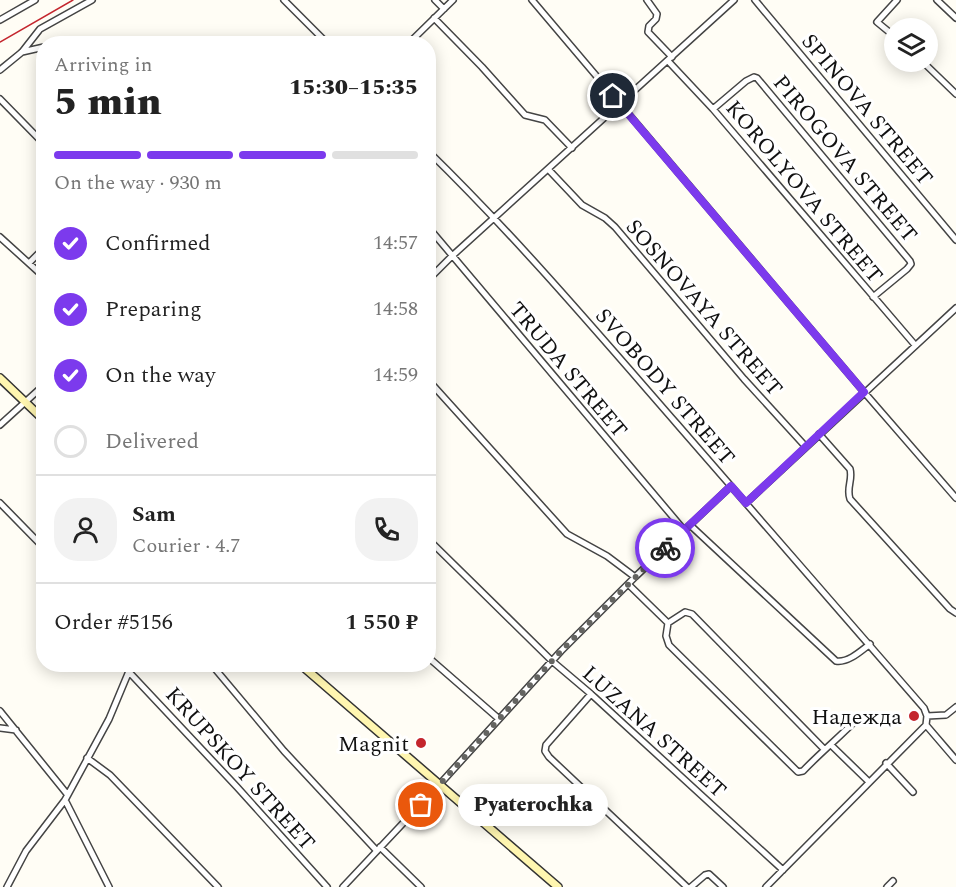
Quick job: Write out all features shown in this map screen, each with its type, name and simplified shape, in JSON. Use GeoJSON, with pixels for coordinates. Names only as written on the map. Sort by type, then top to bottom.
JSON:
{"type":"FeatureCollection","features":[{"type":"Feature","properties":{"kind":"main road"},"geometry":{"type":"LineString","coordinates":[[0,378],[36,413]]}},
{"type":"Feature","properties":{"kind":"main road"},"geometry":{"type":"LineString","coordinates":[[309,672],[558,887]]}},
{"type":"Feature","properties":{"kind":"street"},"geometry":{"type":"LineString","coordinates":[[0,20],[35,0]]}},
{"type":"Feature","properties":{"kind":"street"},"geometry":{"type":"LineString","coordinates":[[0,70],[22,52],[40,30],[92,0]]}},
{"type":"Feature","properties":{"kind":"street"},"geometry":{"type":"LineString","coordinates":[[284,0],[320,36]]}},
{"type":"Feature","properties":{"kind":"street"},"geometry":{"type":"LineString","coordinates":[[435,0],[444,9]]}},
{"type":"Feature","properties":{"kind":"street"},"geometry":{"type":"LineString","coordinates":[[416,36],[453,0]]}},
{"type":"Feature","properties":{"kind":"street"},"geometry":{"type":"LineString","coordinates":[[532,0],[956,498]]}},
{"type":"Feature","properties":{"kind":"street","name":"KOROLYOVA STREET"},"geometry":{"type":"LineString","coordinates":[[647,0],[657,14],[648,32],[915,345]]}},
{"type":"Feature","properties":{"kind":"street"},"geometry":{"type":"LineString","coordinates":[[436,272],[734,0]]}},
{"type":"Feature","properties":{"kind":"street","name":"SPINOVA STREET"},"geometry":{"type":"LineString","coordinates":[[755,0],[956,240]]}},
{"type":"Feature","properties":{"kind":"street"},"geometry":{"type":"LineString","coordinates":[[884,28],[877,22],[897,0]]}},
{"type":"Feature","properties":{"kind":"street"},"geometry":{"type":"LineString","coordinates":[[937,0],[956,18]]}},
{"type":"Feature","properties":{"kind":"street"},"geometry":{"type":"LineString","coordinates":[[434,18],[525,115],[545,120],[572,148]]}},
{"type":"Feature","properties":{"kind":"street"},"geometry":{"type":"LineString","coordinates":[[22,52],[36,49]]}},
{"type":"Feature","properties":{"kind":"street"},"geometry":{"type":"LineString","coordinates":[[933,72],[956,94]]}},
{"type":"Feature","properties":{"kind":"street","name":"PIROGOVA STREET"},"geometry":{"type":"LineString","coordinates":[[713,108],[746,81],[757,78],[910,261],[911,264],[907,269],[873,297]]}},
{"type":"Feature","properties":{"kind":"street"},"geometry":{"type":"LineString","coordinates":[[0,99],[36,136]]}},
{"type":"Feature","properties":{"kind":"street","name":"SVOBODY STREET"},"geometry":{"type":"LineString","coordinates":[[436,159],[495,218],[556,285],[870,645],[924,708],[927,716]]}},
{"type":"Feature","properties":{"kind":"street","name":"SOSNOVAYA STREET"},"geometry":{"type":"LineString","coordinates":[[548,169],[582,205],[605,218],[615,227],[744,379],[806,447]]}},
{"type":"Feature","properties":{"kind":"street"},"geometry":{"type":"LineString","coordinates":[[0,237],[36,270]]}},
{"type":"Feature","properties":{"kind":"street","name":"TRUDA STREET"},"geometry":{"type":"LineString","coordinates":[[436,237],[684,530]]}},
{"type":"Feature","properties":{"kind":"street"},"geometry":{"type":"LineString","coordinates":[[28,263],[36,256]]}},
{"type":"Feature","properties":{"kind":"street"},"geometry":{"type":"LineString","coordinates":[[746,503],[956,308]]}},
{"type":"Feature","properties":{"kind":"street"},"geometry":{"type":"LineString","coordinates":[[436,389],[567,534],[607,556],[635,577]]}},
{"type":"Feature","properties":{"kind":"street"},"geometry":{"type":"LineString","coordinates":[[0,425],[36,392]]}},
{"type":"Feature","properties":{"kind":"street"},"geometry":{"type":"LineString","coordinates":[[819,434],[850,469],[852,476],[848,493],[850,499],[956,613]]}},
{"type":"Feature","properties":{"kind":"street"},"geometry":{"type":"LineString","coordinates":[[343,887],[552,661],[635,577],[731,486]]}},
{"type":"Feature","properties":{"kind":"street"},"geometry":{"type":"LineString","coordinates":[[0,503],[36,540]]}},
{"type":"Feature","properties":{"kind":"street"},"geometry":{"type":"LineString","coordinates":[[690,525],[836,661],[842,662],[870,645]]}},
{"type":"Feature","properties":{"kind":"street","name":"LUZANA STREET"},"geometry":{"type":"LineString","coordinates":[[436,547],[552,661],[783,870]]}},
{"type":"Feature","properties":{"kind":"street"},"geometry":{"type":"LineString","coordinates":[[628,584],[668,623]]}},
{"type":"Feature","properties":{"kind":"street"},"geometry":{"type":"LineString","coordinates":[[824,749],[692,614],[685,612],[668,623],[666,636],[669,645],[798,772],[803,771],[859,717]]}},
{"type":"Feature","properties":{"kind":"street"},"geometry":{"type":"LineString","coordinates":[[436,664],[499,718]]}},
{"type":"Feature","properties":{"kind":"street"},"geometry":{"type":"LineString","coordinates":[[7,887],[26,851],[66,797],[109,719],[129,672]]}},
{"type":"Feature","properties":{"kind":"street","name":"KRUPSKOY STREET"},"geometry":{"type":"LineString","coordinates":[[129,672],[230,778],[327,887]]}},
{"type":"Feature","properties":{"kind":"street"},"geometry":{"type":"LineString","coordinates":[[218,672],[284,751],[379,849],[421,887]]}},
{"type":"Feature","properties":{"kind":"street"},"geometry":{"type":"LineString","coordinates":[[591,694],[546,745],[545,751],[549,757],[620,826],[689,887],[709,874],[723,887]]}},
{"type":"Feature","properties":{"kind":"street"},"geometry":{"type":"LineString","coordinates":[[770,886],[886,763],[926,725],[927,716],[946,715],[956,706]]}},
{"type":"Feature","properties":{"kind":"street"},"geometry":{"type":"LineString","coordinates":[[0,711],[66,797],[109,887]]}},
{"type":"Feature","properties":{"kind":"street"},"geometry":{"type":"LineString","coordinates":[[926,725],[956,760]]}},
{"type":"Feature","properties":{"kind":"street"},"geometry":{"type":"LineString","coordinates":[[0,728],[16,730]]}},
{"type":"Feature","properties":{"kind":"street"},"geometry":{"type":"LineString","coordinates":[[831,745],[868,782]]}},
{"type":"Feature","properties":{"kind":"street"},"geometry":{"type":"LineString","coordinates":[[87,758],[110,775],[218,887]]}},
{"type":"Feature","properties":{"kind":"street"},"geometry":{"type":"LineString","coordinates":[[886,763],[913,792]]}},
{"type":"Feature","properties":{"kind":"street"},"geometry":{"type":"LineString","coordinates":[[886,887],[893,881]]}},
{"type":"Feature","properties":{"kind":"railway"},"geometry":{"type":"LineString","coordinates":[[0,42],[73,0]]}},
{"type":"Feature","properties":{"kind":"way so far"},"geometry":{"type":"LineString","coordinates":[[421,805],[561,651],[665,548]]}},
{"type":"Feature","properties":{"kind":"place","name":"Надежда"},"geometry":{"type":"Point","coordinates":[914,716]}},
{"type":"Feature","properties":{"kind":"place","name":"Magnit"},"geometry":{"type":"Point","coordinates":[421,743]}},
{"type":"Feature","properties":{"kind":"place","name":"Pyaterochka"},"geometry":{"type":"Point","coordinates":[421,805]}},
{"type":"Feature","properties":{"kind":"route"},"geometry":{"type":"LineString","coordinates":[[613,96],[864,392],[746,503],[731,486],[665,548]]}}]}
